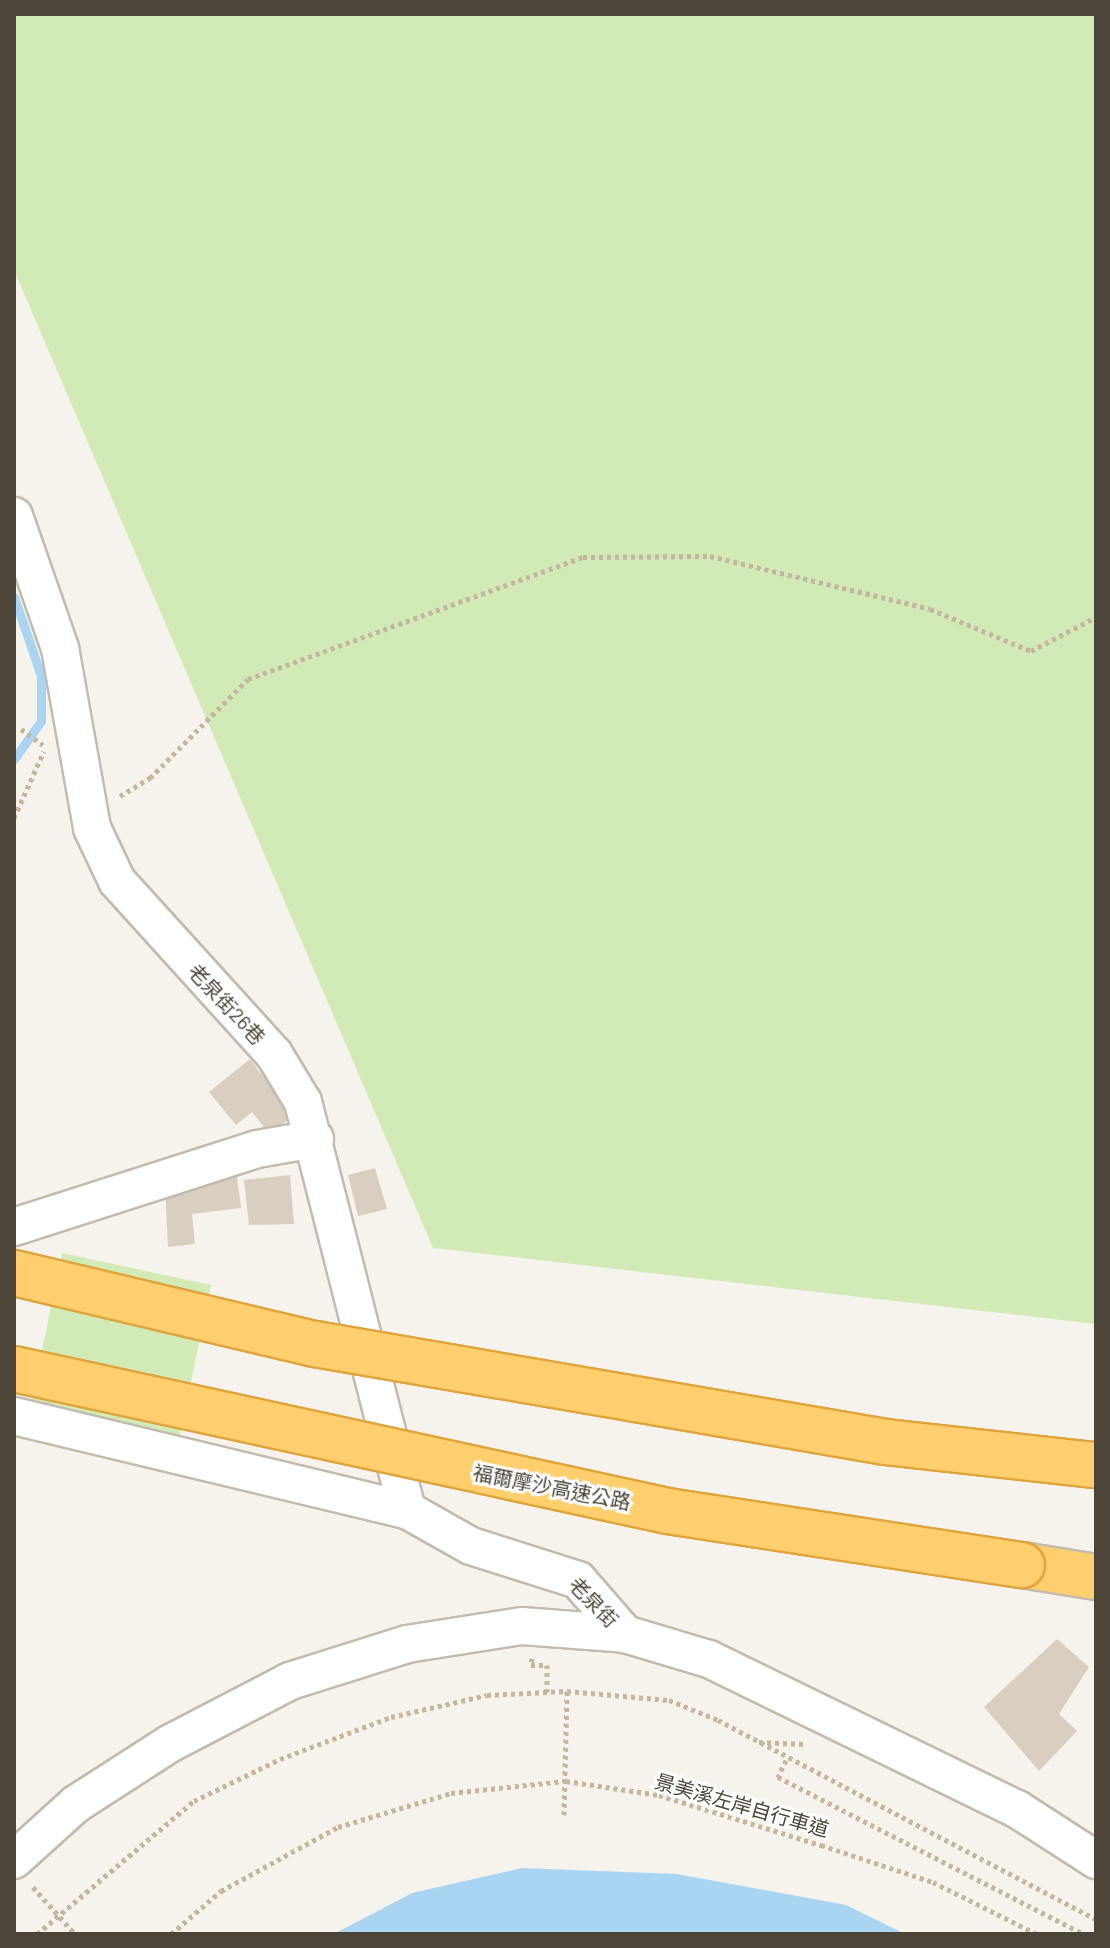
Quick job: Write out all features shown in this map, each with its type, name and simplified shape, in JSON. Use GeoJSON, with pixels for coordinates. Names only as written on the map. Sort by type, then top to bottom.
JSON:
{"type":"FeatureCollection","features":[{"type":"Feature","properties":{"kind":"highway"},"geometry":{"type":"LineString","coordinates":[[14,1273],[315,1344],[886,1442],[1096,1465]]}},
{"type":"Feature","properties":{"kind":"highway","name":"福爾摩沙高速公路"},"geometry":{"type":"LineString","coordinates":[[14,1369],[668,1511],[1022,1565],[1096,1571]]}},
{"type":"Feature","properties":{"kind":"highway"},"geometry":{"type":"LineString","coordinates":[[1022,1565],[1096,1577]]}},
{"type":"Feature","properties":{"kind":"street","name":"老泉街26巷"},"geometry":{"type":"LineString","coordinates":[[14,516],[60,648],[92,828],[117,881],[274,1054],[315,1139],[407,1510]]}},
{"type":"Feature","properties":{"kind":"street"},"geometry":{"type":"LineString","coordinates":[[14,1227],[257,1149],[315,1139]]}},
{"type":"Feature","properties":{"kind":"street","name":"老泉街"},"geometry":{"type":"LineString","coordinates":[[14,1416],[407,1510],[471,1546],[578,1580],[625,1634],[709,1659],[1017,1809],[1096,1860]]}},
{"type":"Feature","properties":{"kind":"street"},"geometry":{"type":"LineString","coordinates":[[18,1868],[76,1804],[169,1744],[290,1681],[407,1644],[522,1626],[625,1634]]}},
{"type":"Feature","properties":{"kind":"path"},"geometry":{"type":"LineString","coordinates":[[117,783],[116,798],[150,778],[248,679],[583,557],[710,556],[930,609],[1031,651],[1096,617]]}},
{"type":"Feature","properties":{"kind":"path"},"geometry":{"type":"LineString","coordinates":[[14,818],[47,747],[21,729]]}},
{"type":"Feature","properties":{"kind":"path"},"geometry":{"type":"LineString","coordinates":[[547,1692],[547,1665],[531,1665],[528,1657],[558,1656]]}},
{"type":"Feature","properties":{"kind":"path"},"geometry":{"type":"LineString","coordinates":[[564,1815],[567,1691]]}},
{"type":"Feature","properties":{"kind":"path"},"geometry":{"type":"LineString","coordinates":[[37,1934],[57,1913],[194,1801],[280,1759],[391,1717],[487,1695],[567,1691],[669,1700],[758,1742],[786,1760],[1096,1919]]}},
{"type":"Feature","properties":{"kind":"path","name":"景美溪左岸自行車道"},"geometry":{"type":"LineString","coordinates":[[786,1760],[778,1777],[1084,1934]]}},
{"type":"Feature","properties":{"kind":"path","name":"景美溪左岸自行車道"},"geometry":{"type":"LineString","coordinates":[[171,1934],[221,1891],[338,1827],[466,1790],[566,1781],[659,1795],[821,1845],[933,1882],[1037,1934]]}},
{"type":"Feature","properties":{"kind":"path"},"geometry":{"type":"LineString","coordinates":[[18,1868],[75,1934]]}},
{"type":"Feature","properties":{"kind":"green space"},"geometry":{"type":"Polygon","coordinates":[[[14,14],[1096,14],[1096,1324],[433,1248],[14,270],[14,14]]]}},
{"type":"Feature","properties":{"kind":"green space"},"geometry":{"type":"Polygon","coordinates":[[[62,1253],[211,1285],[178,1445],[29,1414],[62,1253]]]}},
{"type":"Feature","properties":{"kind":"water"},"geometry":{"type":"Polygon","coordinates":[[[522,1868],[677,1874],[846,1905],[905,1934],[334,1934],[412,1893],[522,1868]]]}},
{"type":"Feature","properties":{"kind":"building"},"geometry":{"type":"Polygon","coordinates":[[[250,1059],[293,1116],[270,1134],[252,1112],[236,1125],[209,1092],[250,1059]]]}},
{"type":"Feature","properties":{"kind":"building"},"geometry":{"type":"Polygon","coordinates":[[[375,1168],[387,1209],[358,1216],[348,1175],[375,1168]]]}},
{"type":"Feature","properties":{"kind":"building"},"geometry":{"type":"Polygon","coordinates":[[[290,1175],[294,1224],[249,1225],[244,1180],[290,1175]]]}},
{"type":"Feature","properties":{"kind":"building"},"geometry":{"type":"Polygon","coordinates":[[[237,1176],[241,1208],[192,1214],[195,1244],[168,1247],[165,1188],[237,1176]]]}},
{"type":"Feature","properties":{"kind":"building"},"geometry":{"type":"Polygon","coordinates":[[[1057,1639],[1089,1667],[1059,1714],[1077,1731],[1039,1771],[984,1707],[1057,1639]]]}},
{"type":"Feature","properties":{"kind":"waterway"},"geometry":{"type":"LineString","coordinates":[[14,597],[41,676],[41,721],[14,759]]}}]}
